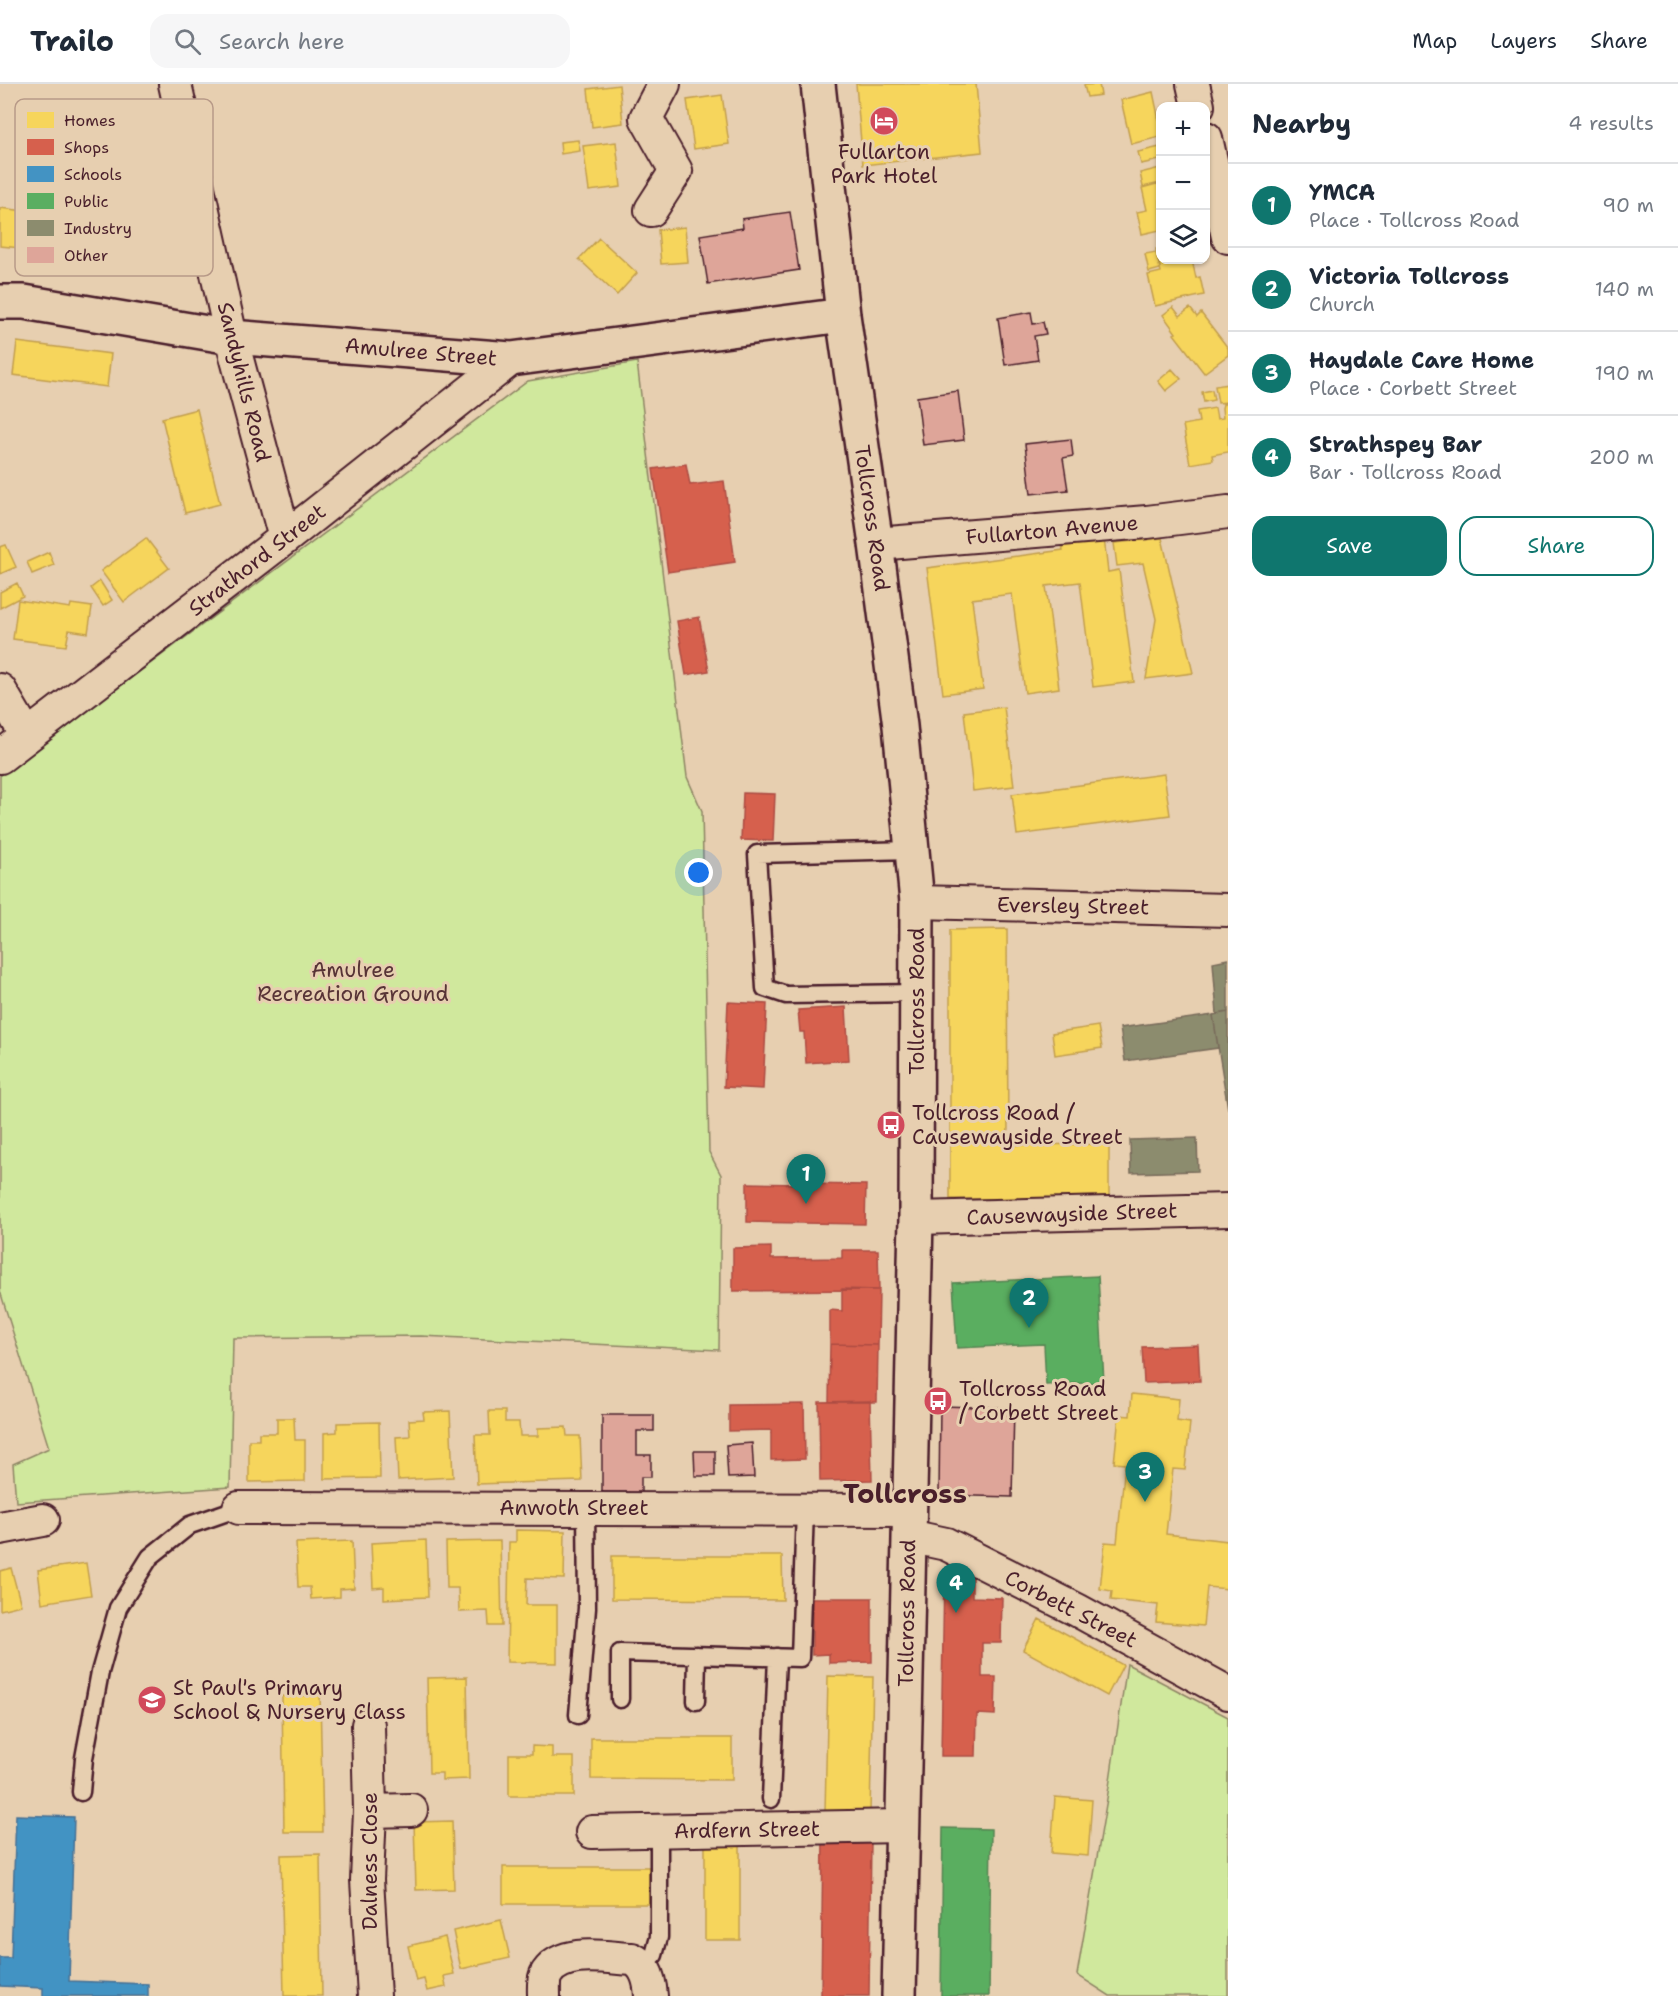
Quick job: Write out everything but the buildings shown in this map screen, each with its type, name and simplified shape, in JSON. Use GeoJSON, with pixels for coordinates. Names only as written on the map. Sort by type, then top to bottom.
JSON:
{"type":"FeatureCollection","features":[{"type":"Feature","properties":{"kind":"street","name":"Sandyhills Road"},"geometry":{"type":"LineString","coordinates":[[175,84],[178,99]]}},
{"type":"Feature","properties":{"kind":"street"},"geometry":{"type":"LineString","coordinates":[[651,210],[688,175],[646,118],[664,84]]}},
{"type":"Feature","properties":{"kind":"street","name":"Tollcross Road"},"geometry":{"type":"LineString","coordinates":[[818,84],[843,315],[900,726],[917,902],[916,1218],[899,1996]]}},
{"type":"Feature","properties":{"kind":"street"},"geometry":{"type":"LineString","coordinates":[[1193,84],[1197,102]]}},
{"type":"Feature","properties":{"kind":"street"},"geometry":{"type":"LineString","coordinates":[[1210,156],[1228,237]]}},
{"type":"Feature","properties":{"kind":"street","name":"Sandyhills Road"},"geometry":{"type":"LineString","coordinates":[[213,256],[231,337],[285,538]]}},
{"type":"Feature","properties":{"kind":"street","name":"Amulree Street"},"geometry":{"type":"LineString","coordinates":[[0,302],[24,302],[231,337],[511,359],[843,315]]}},
{"type":"Feature","properties":{"kind":"street","name":"Strathord Street"},"geometry":{"type":"LineString","coordinates":[[0,757],[285,538],[511,359]]}},
{"type":"Feature","properties":{"kind":"street","name":"Fullarton Avenue"},"geometry":{"type":"LineString","coordinates":[[876,544],[1148,522],[1228,512]]}},
{"type":"Feature","properties":{"kind":"street"},"geometry":{"type":"LineString","coordinates":[[0,690],[27,736]]}},
{"type":"Feature","properties":{"kind":"street","name":"Eversley Street"},"geometry":{"type":"LineString","coordinates":[[917,902],[1228,910]]}},
{"type":"Feature","properties":{"kind":"street","name":"Causewayside Street"},"geometry":{"type":"LineString","coordinates":[[916,1218],[1228,1210]]}},
{"type":"Feature","properties":{"kind":"street","name":"Anwoth Street"},"geometry":{"type":"LineString","coordinates":[[239,1508],[805,1509],[909,1523]]}},
{"type":"Feature","properties":{"kind":"street"},"geometry":{"type":"LineString","coordinates":[[0,1528],[43,1520]]}},
{"type":"Feature","properties":{"kind":"street","name":"Corbett Street"},"geometry":{"type":"LineString","coordinates":[[909,1523],[1077,1610],[1228,1693]]}},
{"type":"Feature","properties":{"kind":"street","name":"Dalness Close"},"geometry":{"type":"LineString","coordinates":[[368,1725],[370,1811],[366,1880],[374,1996]]}},
{"type":"Feature","properties":{"kind":"street"},"geometry":{"type":"LineString","coordinates":[[370,1811],[411,1810]]}},
{"type":"Feature","properties":{"kind":"street","name":"Ardfern Street"},"geometry":{"type":"LineString","coordinates":[[592,1832],[902,1826]]}},
{"type":"Feature","properties":{"kind":"street"},"geometry":{"type":"LineString","coordinates":[[543,1996],[548,1972],[567,1959],[579,1957],[638,1961],[647,1981]]}},
{"type":"Feature","properties":{"kind":"lane"},"geometry":{"type":"LineString","coordinates":[[912,850],[757,854],[765,988],[786,995],[917,993]]}},
{"type":"Feature","properties":{"kind":"lane"},"geometry":{"type":"LineString","coordinates":[[81,1792],[84,1758],[100,1672],[118,1608],[150,1557],[190,1525],[239,1508]]}},
{"type":"Feature","properties":{"kind":"lane"},"geometry":{"type":"LineString","coordinates":[[578,1715],[587,1608],[586,1508]]}},
{"type":"Feature","properties":{"kind":"lane"},"geometry":{"type":"LineString","coordinates":[[620,1699],[620,1653],[800,1658],[805,1509]]}},
{"type":"Feature","properties":{"kind":"lane"},"geometry":{"type":"LineString","coordinates":[[696,1701],[697,1655]]}},
{"type":"Feature","properties":{"kind":"lane"},"geometry":{"type":"LineString","coordinates":[[771,1799],[777,1657]]}},
{"type":"Feature","properties":{"kind":"lane"},"geometry":{"type":"LineString","coordinates":[[647,1981],[659,1937],[659,1832]]}},
{"type":"Feature","properties":{"kind":"green space","name":"Amulree Recreation Ground"},"geometry":{"type":"Polygon","coordinates":[[[637,362],[687,777],[702,811],[709,1152],[721,1175],[719,1350],[421,1336],[233,1338],[230,1487],[16,1502],[13,1464],[49,1448],[0,1291],[0,776],[528,381],[637,362]]]}},
{"type":"Feature","properties":{"kind":"green space"},"geometry":{"type":"Polygon","coordinates":[[[1127,1664],[1228,1717],[1228,1996],[1110,1996],[1077,1975],[1127,1664]]]}},
{"type":"Feature","properties":{"kind":"place","name":"Fullarton Park Hotel"},"geometry":{"type":"Point","coordinates":[884,121]}},
{"type":"Feature","properties":{"kind":"place","name":"Tollcross Road / Causewayside Street"},"geometry":{"type":"Point","coordinates":[891,1125]}},
{"type":"Feature","properties":{"kind":"place","name":"YMCA"},"geometry":{"type":"Point","coordinates":[806,1204]}},
{"type":"Feature","properties":{"kind":"place","name":"Victoria Tollcross"},"geometry":{"type":"Point","coordinates":[1029,1328]}},
{"type":"Feature","properties":{"kind":"place","name":"Tollcross Road / Corbett Street"},"geometry":{"type":"Point","coordinates":[938,1401]}},
{"type":"Feature","properties":{"kind":"place","name":"Haydale Care Home"},"geometry":{"type":"Point","coordinates":[1145,1502]}},
{"type":"Feature","properties":{"kind":"place","name":"Strathspey Bar"},"geometry":{"type":"Point","coordinates":[956,1613]}},
{"type":"Feature","properties":{"kind":"place","name":"St Paul's Primary School & Nursery Class"},"geometry":{"type":"Point","coordinates":[152,1700]}},
{"type":"Feature","properties":{"kind":"district","name":"Tollcross"},"geometry":{"type":"Point","coordinates":[905,1494]}}]}
